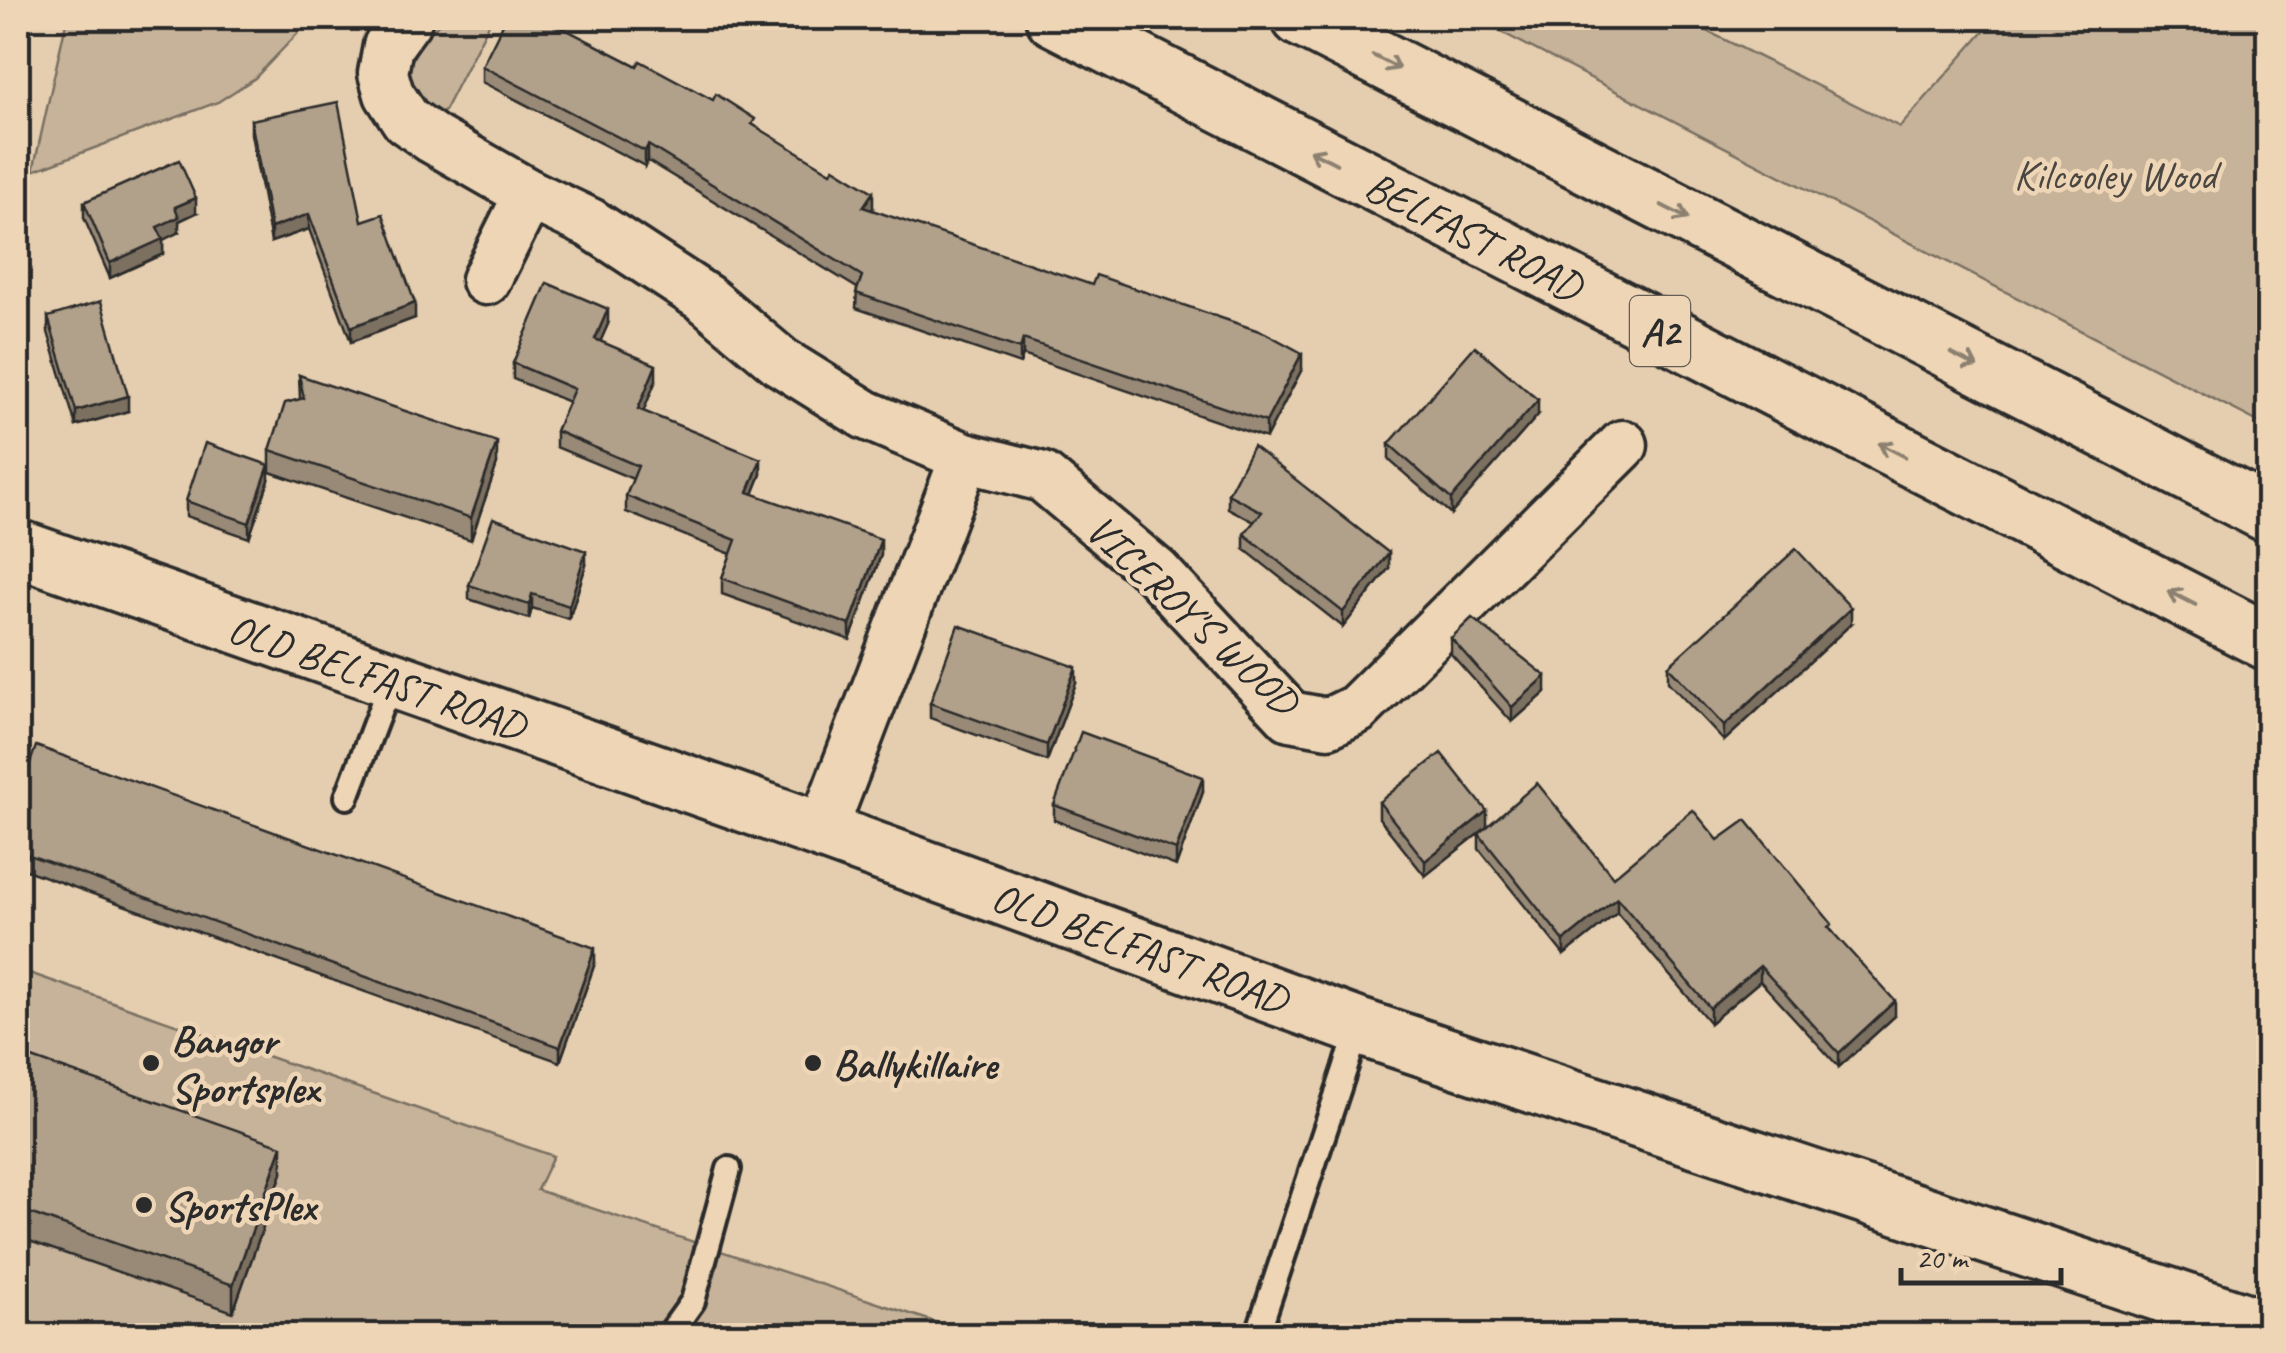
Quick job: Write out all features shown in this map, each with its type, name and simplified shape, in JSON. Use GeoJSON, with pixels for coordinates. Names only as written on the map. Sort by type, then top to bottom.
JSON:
{"type":"FeatureCollection","features":[{"type":"Feature","properties":{"kind":"main road","name":"BELFAST ROAD"},"geometry":{"type":"LineString","coordinates":[[1054,18],[2268,642]]}},
{"type":"Feature","properties":{"kind":"main road"},"geometry":{"type":"LineString","coordinates":[[1300,18],[2268,514]]}},
{"type":"Feature","properties":{"kind":"main road","name":"OLD BELFAST ROAD"},"geometry":{"type":"LineString","coordinates":[[18,548],[822,832],[1359,1027],[2268,1330]]}},
{"type":"Feature","properties":{"kind":"street","name":"VICEROY'S WOOD"},"geometry":{"type":"LineString","coordinates":[[406,20],[388,46],[383,73],[389,94],[406,120],[529,194],[590,223],[706,299],[781,362],[866,415],[965,457],[1044,477],[1156,572],[1290,716],[1328,722],[1356,709],[1622,445]]}},
{"type":"Feature","properties":{"kind":"street"},"geometry":{"type":"LineString","coordinates":[[486,280],[529,194]]}},
{"type":"Feature","properties":{"kind":"street"},"geometry":{"type":"LineString","coordinates":[[822,832],[965,457]]}},
{"type":"Feature","properties":{"kind":"lane"},"geometry":{"type":"LineString","coordinates":[[347,798],[391,681]]}},
{"type":"Feature","properties":{"kind":"lane"},"geometry":{"type":"LineString","coordinates":[[1257,1336],[1359,1027]]}},
{"type":"Feature","properties":{"kind":"lane"},"geometry":{"type":"LineString","coordinates":[[668,1336],[693,1302],[729,1169]]}},
{"type":"Feature","properties":{"kind":"green space"},"geometry":{"type":"Polygon","coordinates":[[[67,18],[269,18],[300,31],[255,78],[218,102],[33,171],[67,18]]]}},
{"type":"Feature","properties":{"kind":"green space"},"geometry":{"type":"Polygon","coordinates":[[[444,18],[492,18],[439,121],[423,108],[408,83],[409,70],[421,44],[444,18]]]}},
{"type":"Feature","properties":{"kind":"green space","name":"Kilcooley Wood"},"geometry":{"type":"Polygon","coordinates":[[[1474,18],[1681,18],[1900,127],[1996,18],[2268,18],[2268,427],[1474,18]]]}},
{"type":"Feature","properties":{"kind":"green space","name":"Bangor Sportsplex"},"geometry":{"type":"Polygon","coordinates":[[[18,969],[553,1156],[537,1190],[974,1335],[18,1336],[18,969]]]}},
{"type":"Feature","properties":{"kind":"building"},"geometry":{"type":"Polygon","coordinates":[[[506,18],[557,18],[555,24],[637,66],[640,61],[713,100],[716,94],[755,119],[752,124],[831,172],[834,168],[873,192],[863,207],[1092,285],[1096,275],[1265,333],[1302,353],[1266,422],[1023,339],[1020,349],[856,293],[862,276],[648,145],[645,151],[482,66],[506,18]]]}},
{"type":"Feature","properties":{"kind":"building"},"geometry":{"type":"Polygon","coordinates":[[[338,102],[362,221],[383,214],[415,303],[351,327],[309,214],[271,228],[251,120],[338,102]]]}},
{"type":"Feature","properties":{"kind":"building"},"geometry":{"type":"Polygon","coordinates":[[[179,160],[196,198],[175,207],[179,217],[157,227],[163,239],[110,263],[84,202],[179,160]]]}},
{"type":"Feature","properties":{"kind":"building"},"geometry":{"type":"Polygon","coordinates":[[[547,283],[608,309],[595,339],[656,365],[638,409],[761,459],[748,492],[881,539],[850,625],[722,578],[736,540],[626,496],[638,466],[556,431],[574,389],[513,363],[547,283]]]}},
{"type":"Feature","properties":{"kind":"building"},"geometry":{"type":"Polygon","coordinates":[[[101,301],[128,396],[76,411],[48,317],[101,301]]]}},
{"type":"Feature","properties":{"kind":"building"},"geometry":{"type":"Polygon","coordinates":[[[1475,346],[1538,400],[1451,499],[1389,444],[1475,346]]]}},
{"type":"Feature","properties":{"kind":"building"},"geometry":{"type":"Polygon","coordinates":[[[299,375],[497,442],[471,518],[270,450],[285,403],[304,398],[299,375]]]}},
{"type":"Feature","properties":{"kind":"building"},"geometry":{"type":"Polygon","coordinates":[[[205,443],[269,465],[249,523],[186,501],[205,443]]]}},
{"type":"Feature","properties":{"kind":"building"},"geometry":{"type":"Polygon","coordinates":[[[1253,446],[1389,553],[1343,612],[1244,534],[1262,512],[1228,494],[1253,446]]]}},
{"type":"Feature","properties":{"kind":"building"},"geometry":{"type":"Polygon","coordinates":[[[493,518],[586,551],[569,606],[532,594],[529,605],[469,585],[493,518]]]}},
{"type":"Feature","properties":{"kind":"building"},"geometry":{"type":"Polygon","coordinates":[[[1796,549],[1851,608],[1724,726],[1668,666],[1796,549]]]}},
{"type":"Feature","properties":{"kind":"building"},"geometry":{"type":"Polygon","coordinates":[[[1472,618],[1546,676],[1512,707],[1451,638],[1472,618]]]}},
{"type":"Feature","properties":{"kind":"building"},"geometry":{"type":"Polygon","coordinates":[[[958,625],[1076,667],[1047,745],[930,703],[958,625]]]}},
{"type":"Feature","properties":{"kind":"building"},"geometry":{"type":"Polygon","coordinates":[[[18,652],[25,654],[18,673],[18,652]]]}},
{"type":"Feature","properties":{"kind":"building"},"geometry":{"type":"Polygon","coordinates":[[[1081,732],[1203,777],[1176,850],[1054,805],[1081,732]]]}},
{"type":"Feature","properties":{"kind":"building"},"geometry":{"type":"Polygon","coordinates":[[[36,746],[595,948],[560,1047],[18,851],[18,797],[36,746]]]}},
{"type":"Feature","properties":{"kind":"building"},"geometry":{"type":"Polygon","coordinates":[[[1441,753],[1487,811],[1425,861],[1379,802],[1441,753]]]}},
{"type":"Feature","properties":{"kind":"building"},"geometry":{"type":"Polygon","coordinates":[[[1537,783],[1613,877],[1693,810],[1718,840],[1746,820],[1832,924],[1828,927],[1895,1001],[1839,1053],[1760,966],[1710,1008],[1617,898],[1564,941],[1479,834],[1537,783]]]}},
{"type":"Feature","properties":{"kind":"building","name":"SportsPlex"},"geometry":{"type":"Polygon","coordinates":[[[18,1053],[282,1146],[233,1285],[18,1209],[18,1053]]]}},
{"type":"Feature","properties":{"kind":"place","name":"Bangor Sportsplex"},"geometry":{"type":"Point","coordinates":[151,1063]}},
{"type":"Feature","properties":{"kind":"place","name":"Ballykillaire"},"geometry":{"type":"Point","coordinates":[813,1063]}},
{"type":"Feature","properties":{"kind":"place","name":"SportsPlex"},"geometry":{"type":"Point","coordinates":[144,1205]}}]}
